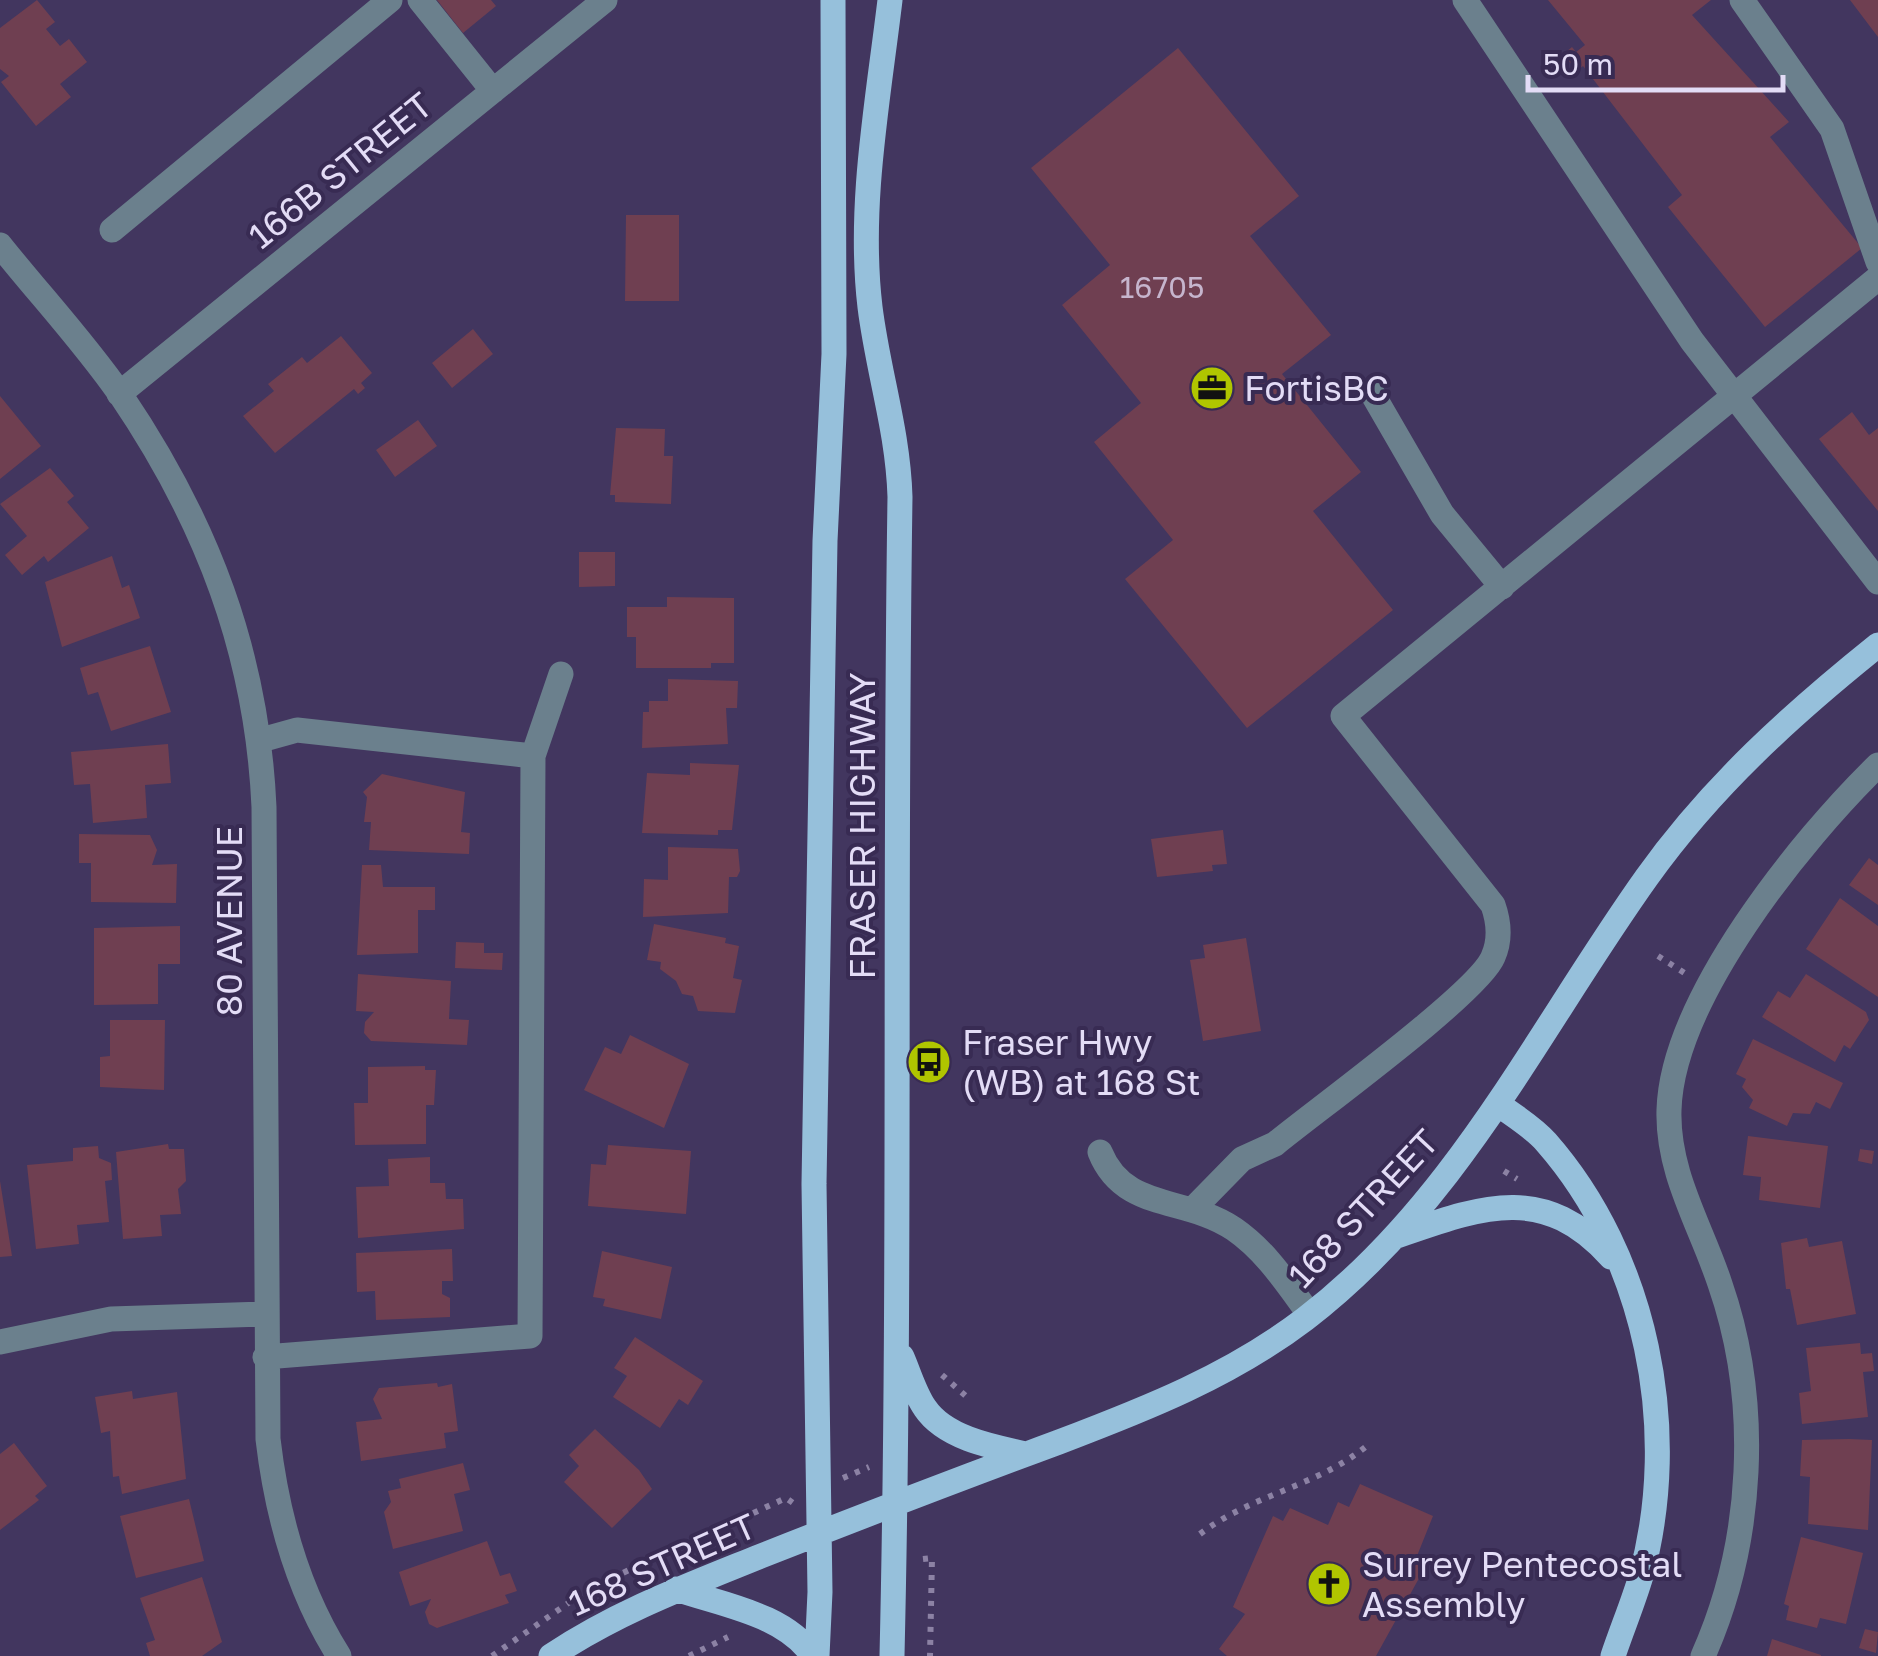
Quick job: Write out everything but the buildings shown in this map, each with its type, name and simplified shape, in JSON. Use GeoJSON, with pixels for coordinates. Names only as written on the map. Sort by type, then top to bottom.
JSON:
{"type":"FeatureCollection","features":[{"type":"Feature","properties":{"kind":"main road","name":"FRASER HIGHWAY"},"geometry":{"type":"LineString","coordinates":[[815,1656],[818,1533],[804,1497],[825,561],[834,354],[833,0]]}},
{"type":"Feature","properties":{"kind":"main road","name":"FRASER HIGHWAY"},"geometry":{"type":"LineString","coordinates":[[890,0],[868,196],[868,230],[870,308],[899,444],[900,497],[895,838],[900,1352],[892,1656]]}},
{"type":"Feature","properties":{"kind":"main road","name":"168 STREET"},"geometry":{"type":"LineString","coordinates":[[550,1656],[592,1628],[676,1589],[1170,1400],[1264,1348],[1310,1315],[1392,1237],[1468,1148],[1647,877],[1696,814],[1759,746],[1878,645]]}},
{"type":"Feature","properties":{"kind":"main road"},"geometry":{"type":"LineString","coordinates":[[1498,1104],[1545,1140],[1595,1211],[1624,1273],[1647,1352],[1656,1456],[1641,1574],[1614,1656]]}},
{"type":"Feature","properties":{"kind":"main road"},"geometry":{"type":"LineString","coordinates":[[1392,1237],[1473,1210],[1517,1204],[1546,1211],[1593,1238],[1624,1273]]}},
{"type":"Feature","properties":{"kind":"main road"},"geometry":{"type":"LineString","coordinates":[[900,1352],[925,1410],[945,1426],[983,1444],[1026,1454]]}},
{"type":"Feature","properties":{"kind":"main road"},"geometry":{"type":"LineString","coordinates":[[676,1589],[784,1626],[801,1637],[815,1656]]}},
{"type":"Feature","properties":{"kind":"street"},"geometry":{"type":"LineString","coordinates":[[112,230],[390,0]]}},
{"type":"Feature","properties":{"kind":"street"},"geometry":{"type":"LineString","coordinates":[[420,0],[493,90]]}},
{"type":"Feature","properties":{"kind":"street","name":"166B STREET"},"geometry":{"type":"LineString","coordinates":[[119,394],[605,0]]}},
{"type":"Feature","properties":{"kind":"street"},"geometry":{"type":"LineString","coordinates":[[1465,0],[1732,396],[1878,582]]}},
{"type":"Feature","properties":{"kind":"street"},"geometry":{"type":"LineString","coordinates":[[1742,0],[1832,129],[1878,262]]}},
{"type":"Feature","properties":{"kind":"street","name":"80 AVENUE"},"geometry":{"type":"LineString","coordinates":[[0,245],[119,394],[188,509],[228,602],[249,672],[261,740],[268,1439],[280,1519],[324,1632],[340,1656]]}},
{"type":"Feature","properties":{"kind":"street"},"geometry":{"type":"LineString","coordinates":[[1194,1208],[1242,1160],[1275,1144],[1460,994],[1494,956],[1499,923],[1493,904],[1343,716],[1878,278]]}},
{"type":"Feature","properties":{"kind":"street"},"geometry":{"type":"LineString","coordinates":[[1372,393],[1442,514],[1502,587]]}},
{"type":"Feature","properties":{"kind":"street"},"geometry":{"type":"LineString","coordinates":[[265,1357],[530,1336],[533,756],[561,674]]}},
{"type":"Feature","properties":{"kind":"street"},"geometry":{"type":"LineString","coordinates":[[261,740],[297,730],[533,756]]}},
{"type":"Feature","properties":{"kind":"street"},"geometry":{"type":"LineString","coordinates":[[1703,1656],[1724,1597],[1740,1521],[1746,1471],[1744,1403],[1726,1303],[1683,1194],[1669,1130],[1672,1076],[1704,994],[1808,837],[1878,765]]}},
{"type":"Feature","properties":{"kind":"street"},"geometry":{"type":"LineString","coordinates":[[1100,1152],[1112,1177],[1128,1190],[1194,1208],[1248,1239],[1310,1315]]}},
{"type":"Feature","properties":{"kind":"street"},"geometry":{"type":"LineString","coordinates":[[0,1342],[111,1319],[266,1314]]}},
{"type":"Feature","properties":{"kind":"path"},"geometry":{"type":"LineString","coordinates":[[1658,956],[1692,978]]}},
{"type":"Feature","properties":{"kind":"path"},"geometry":{"type":"LineString","coordinates":[[1518,1180],[1527,1168]]}},
{"type":"Feature","properties":{"kind":"path"},"geometry":{"type":"LineString","coordinates":[[1200,1534],[1250,1502],[1345,1464],[1370,1444]]}},
{"type":"Feature","properties":{"kind":"path"},"geometry":{"type":"LineString","coordinates":[[492,1656],[538,1620],[612,1576],[786,1498],[804,1497],[896,1455]]}},
{"type":"Feature","properties":{"kind":"path"},"geometry":{"type":"LineString","coordinates":[[923,1559],[932,1558],[930,1656]]}},
{"type":"Feature","properties":{"kind":"path"},"geometry":{"type":"LineString","coordinates":[[689,1656],[717,1640],[736,1636]]}},
{"type":"Feature","properties":{"kind":"place","name":"FortisBC"},"geometry":{"type":"Point","coordinates":[1212,388]}},
{"type":"Feature","properties":{"kind":"place","name":"Fraser Hwy (WB) at 168 St"},"geometry":{"type":"Point","coordinates":[929,1062]}},
{"type":"Feature","properties":{"kind":"place","name":"Surrey Pentecostal Assembly"},"geometry":{"type":"Point","coordinates":[1329,1584]}}]}
